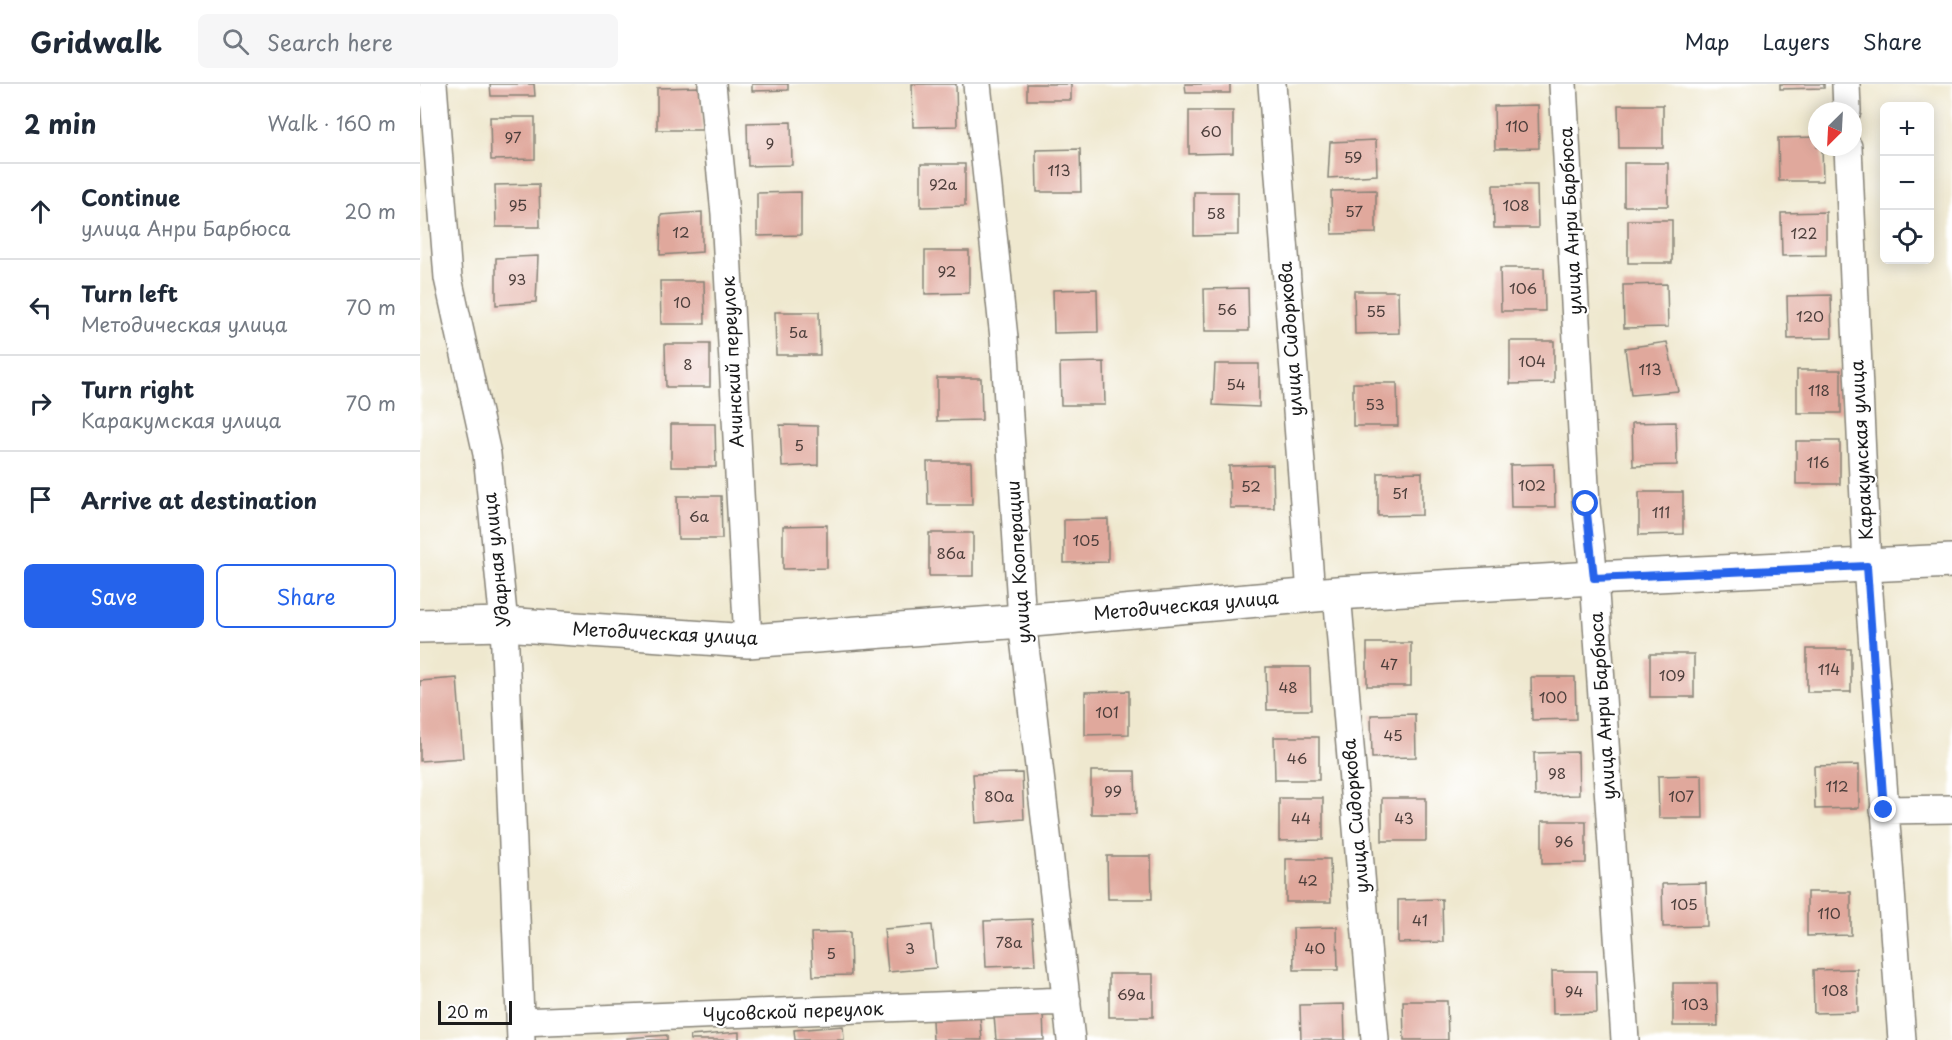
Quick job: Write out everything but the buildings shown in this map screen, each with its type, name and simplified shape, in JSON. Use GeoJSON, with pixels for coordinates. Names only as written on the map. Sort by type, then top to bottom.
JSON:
{"type":"FeatureCollection","features":[{"type":"Feature","properties":{"kind":"main road","name":"Методическая улица"},"geometry":{"type":"LineString","coordinates":[[420,626],[504,624],[748,641],[1022,621],[1324,594],[1594,578],[1952,561]]}},
{"type":"Feature","properties":{"kind":"street","name":"Ударная улица"},"geometry":{"type":"LineString","coordinates":[[433,84],[448,278],[487,454],[504,624],[520,1031]]}},
{"type":"Feature","properties":{"kind":"street","name":"Ачинский переулок"},"geometry":{"type":"LineString","coordinates":[[712,84],[725,214],[748,641]]}},
{"type":"Feature","properties":{"kind":"street","name":"улица Кооперации"},"geometry":{"type":"LineString","coordinates":[[977,84],[1004,338],[1022,621],[1071,1040]]}},
{"type":"Feature","properties":{"kind":"street","name":"улица Сидоркова"},"geometry":{"type":"LineString","coordinates":[[1272,84],[1324,594],[1374,1040]]}},
{"type":"Feature","properties":{"kind":"street","name":"улица Анри Барбюса"},"geometry":{"type":"LineString","coordinates":[[1563,84],[1586,504],[1594,578],[1625,1040]]}},
{"type":"Feature","properties":{"kind":"street"},"geometry":{"type":"LineString","coordinates":[[1846,84],[1847,102]]}},
{"type":"Feature","properties":{"kind":"street","name":"Каракумская улица"},"geometry":{"type":"LineString","coordinates":[[1848,156],[1867,566],[1902,1040]]}},
{"type":"Feature","properties":{"kind":"street"},"geometry":{"type":"LineString","coordinates":[[1884,810],[1952,809]]}},
{"type":"Feature","properties":{"kind":"street","name":"Чусовской переулок"},"geometry":{"type":"LineString","coordinates":[[520,1031],[1067,1001]]}},
{"type":"Feature","properties":{"kind":"route"},"geometry":{"type":"LineString","coordinates":[[1586,504],[1594,578],[1867,566],[1884,810]]}}]}
